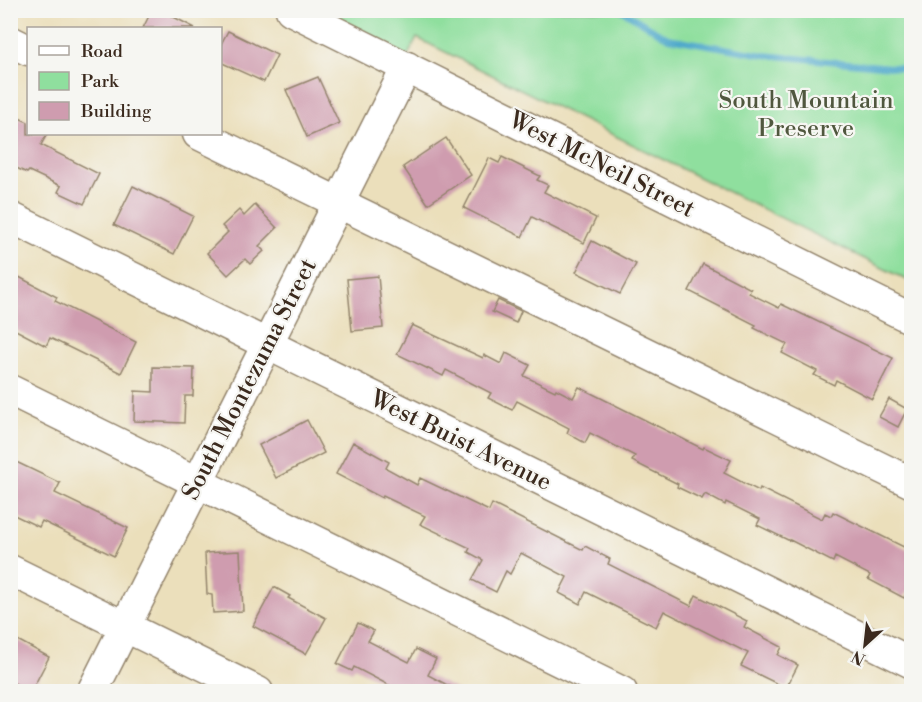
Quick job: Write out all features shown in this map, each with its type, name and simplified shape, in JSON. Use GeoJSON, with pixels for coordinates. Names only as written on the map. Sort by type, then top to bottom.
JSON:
{"type":"FeatureCollection","features":[{"type":"Feature","properties":{"kind":"street","name":"West McNeil Street"},"geometry":{"type":"LineString","coordinates":[[291,10],[912,319]]}},
{"type":"Feature","properties":{"kind":"street"},"geometry":{"type":"LineString","coordinates":[[10,41],[27,50]]}},
{"type":"Feature","properties":{"kind":"street","name":"South Montezuma Street"},"geometry":{"type":"LineString","coordinates":[[92,692],[407,67]]}},
{"type":"Feature","properties":{"kind":"street"},"geometry":{"type":"LineString","coordinates":[[200,135],[912,483]]}},
{"type":"Feature","properties":{"kind":"street","name":"West Buist Avenue"},"geometry":{"type":"LineString","coordinates":[[10,217],[912,663]]}},
{"type":"Feature","properties":{"kind":"street"},"geometry":{"type":"LineString","coordinates":[[10,390],[622,692]]}},
{"type":"Feature","properties":{"kind":"street"},"geometry":{"type":"LineString","coordinates":[[10,570],[258,692]]}},
{"type":"Feature","properties":{"kind":"green space","name":"South Mountain Preserve"},"geometry":{"type":"Polygon","coordinates":[[[326,10],[911,11],[911,282],[417,38],[406,59],[323,16],[326,10]]]}},
{"type":"Feature","properties":{"kind":"building"},"geometry":{"type":"Polygon","coordinates":[[[152,10],[160,10],[193,27],[144,27],[152,10]]]}},
{"type":"Feature","properties":{"kind":"building"},"geometry":{"type":"Polygon","coordinates":[[[228,31],[277,55],[264,82],[222,63],[222,42],[228,31]]]}},
{"type":"Feature","properties":{"kind":"building"},"geometry":{"type":"Polygon","coordinates":[[[318,77],[339,123],[307,137],[286,90],[318,77]]]}},
{"type":"Feature","properties":{"kind":"building"},"geometry":{"type":"Polygon","coordinates":[[[10,114],[27,122],[27,135],[46,135],[41,145],[99,174],[84,204],[58,192],[61,186],[10,165],[10,114]]]}},
{"type":"Feature","properties":{"kind":"building"},"geometry":{"type":"Polygon","coordinates":[[[446,138],[471,175],[428,204],[403,167],[446,138]]]}},
{"type":"Feature","properties":{"kind":"building"},"geometry":{"type":"Polygon","coordinates":[[[502,157],[540,176],[537,180],[548,185],[544,192],[596,218],[584,243],[532,217],[522,237],[464,208],[489,158],[499,163],[502,157]]]}},
{"type":"Feature","properties":{"kind":"building"},"geometry":{"type":"Polygon","coordinates":[[[133,186],[193,216],[174,254],[114,225],[133,186]]]}},
{"type":"Feature","properties":{"kind":"building"},"geometry":{"type":"Polygon","coordinates":[[[255,205],[277,228],[259,246],[264,251],[250,264],[245,259],[228,275],[207,253],[228,232],[222,226],[239,210],[244,216],[255,205]]]}},
{"type":"Feature","properties":{"kind":"building"},"geometry":{"type":"Polygon","coordinates":[[[592,241],[636,264],[620,294],[576,272],[592,241]]]}},
{"type":"Feature","properties":{"kind":"building"},"geometry":{"type":"Polygon","coordinates":[[[703,264],[751,289],[749,293],[779,308],[781,304],[893,358],[872,399],[836,380],[834,385],[814,375],[817,371],[782,353],[787,344],[754,328],[756,325],[689,291],[703,264]]]}},
{"type":"Feature","properties":{"kind":"building"},"geometry":{"type":"Polygon","coordinates":[[[378,276],[383,328],[352,331],[347,279],[378,276]]]}},
{"type":"Feature","properties":{"kind":"building"},"geometry":{"type":"Polygon","coordinates":[[[19,277],[57,297],[55,301],[136,342],[121,373],[50,338],[46,346],[10,327],[10,294],[19,277]]]}},
{"type":"Feature","properties":{"kind":"building"},"geometry":{"type":"Polygon","coordinates":[[[498,300],[521,311],[516,323],[492,312],[498,300]]]}},
{"type":"Feature","properties":{"kind":"building"},"geometry":{"type":"Polygon","coordinates":[[[412,325],[501,364],[506,353],[530,365],[524,376],[555,391],[556,389],[573,398],[579,387],[703,449],[704,447],[731,460],[724,473],[759,491],[760,488],[822,519],[825,513],[831,516],[833,512],[912,551],[912,595],[907,592],[904,598],[868,579],[870,575],[835,557],[833,562],[757,525],[760,519],[726,502],[725,505],[705,494],[702,499],[677,487],[678,484],[632,461],[635,456],[590,433],[585,443],[567,433],[569,428],[517,401],[512,410],[488,398],[491,393],[446,370],[443,376],[397,354],[412,325]]]}},
{"type":"Feature","properties":{"kind":"building"},"geometry":{"type":"Polygon","coordinates":[[[153,367],[194,368],[193,396],[185,396],[184,423],[134,421],[135,391],[153,392],[153,367]]]}},
{"type":"Feature","properties":{"kind":"building"},"geometry":{"type":"Polygon","coordinates":[[[889,399],[907,409],[898,427],[879,417],[889,399]]]}},
{"type":"Feature","properties":{"kind":"building"},"geometry":{"type":"Polygon","coordinates":[[[307,420],[324,453],[276,478],[259,445],[307,420]]]}},
{"type":"Feature","properties":{"kind":"building"},"geometry":{"type":"Polygon","coordinates":[[[353,442],[389,462],[386,468],[417,485],[420,478],[489,511],[492,504],[583,550],[585,546],[610,559],[608,564],[691,606],[696,595],[747,621],[744,627],[782,647],[778,655],[798,665],[786,688],[741,666],[748,653],[664,611],[656,627],[586,592],[580,604],[559,593],[567,577],[521,553],[510,574],[506,571],[496,592],[472,580],[483,560],[468,552],[470,548],[420,524],[425,516],[383,496],[382,498],[336,474],[353,442]]]}},
{"type":"Feature","properties":{"kind":"building"},"geometry":{"type":"Polygon","coordinates":[[[10,459],[60,483],[55,493],[128,528],[114,556],[42,521],[39,527],[10,513],[10,459]]]}},
{"type":"Feature","properties":{"kind":"building"},"geometry":{"type":"Polygon","coordinates":[[[240,551],[243,611],[213,613],[212,595],[207,594],[205,553],[240,551]]]}},
{"type":"Feature","properties":{"kind":"building"},"geometry":{"type":"Polygon","coordinates":[[[274,587],[290,596],[288,598],[326,618],[306,654],[253,626],[274,587]]]}},
{"type":"Feature","properties":{"kind":"building"},"geometry":{"type":"Polygon","coordinates":[[[358,623],[374,631],[368,641],[409,662],[416,649],[436,659],[428,675],[461,692],[402,692],[354,667],[352,671],[337,664],[358,623]]]}},
{"type":"Feature","properties":{"kind":"building"},"geometry":{"type":"Polygon","coordinates":[[[10,636],[49,657],[31,692],[10,681],[10,636]]]}},
{"type":"Feature","properties":{"kind":"waterway"},"geometry":{"type":"LineString","coordinates":[[621,10],[668,38],[764,55],[912,69]]}}]}
